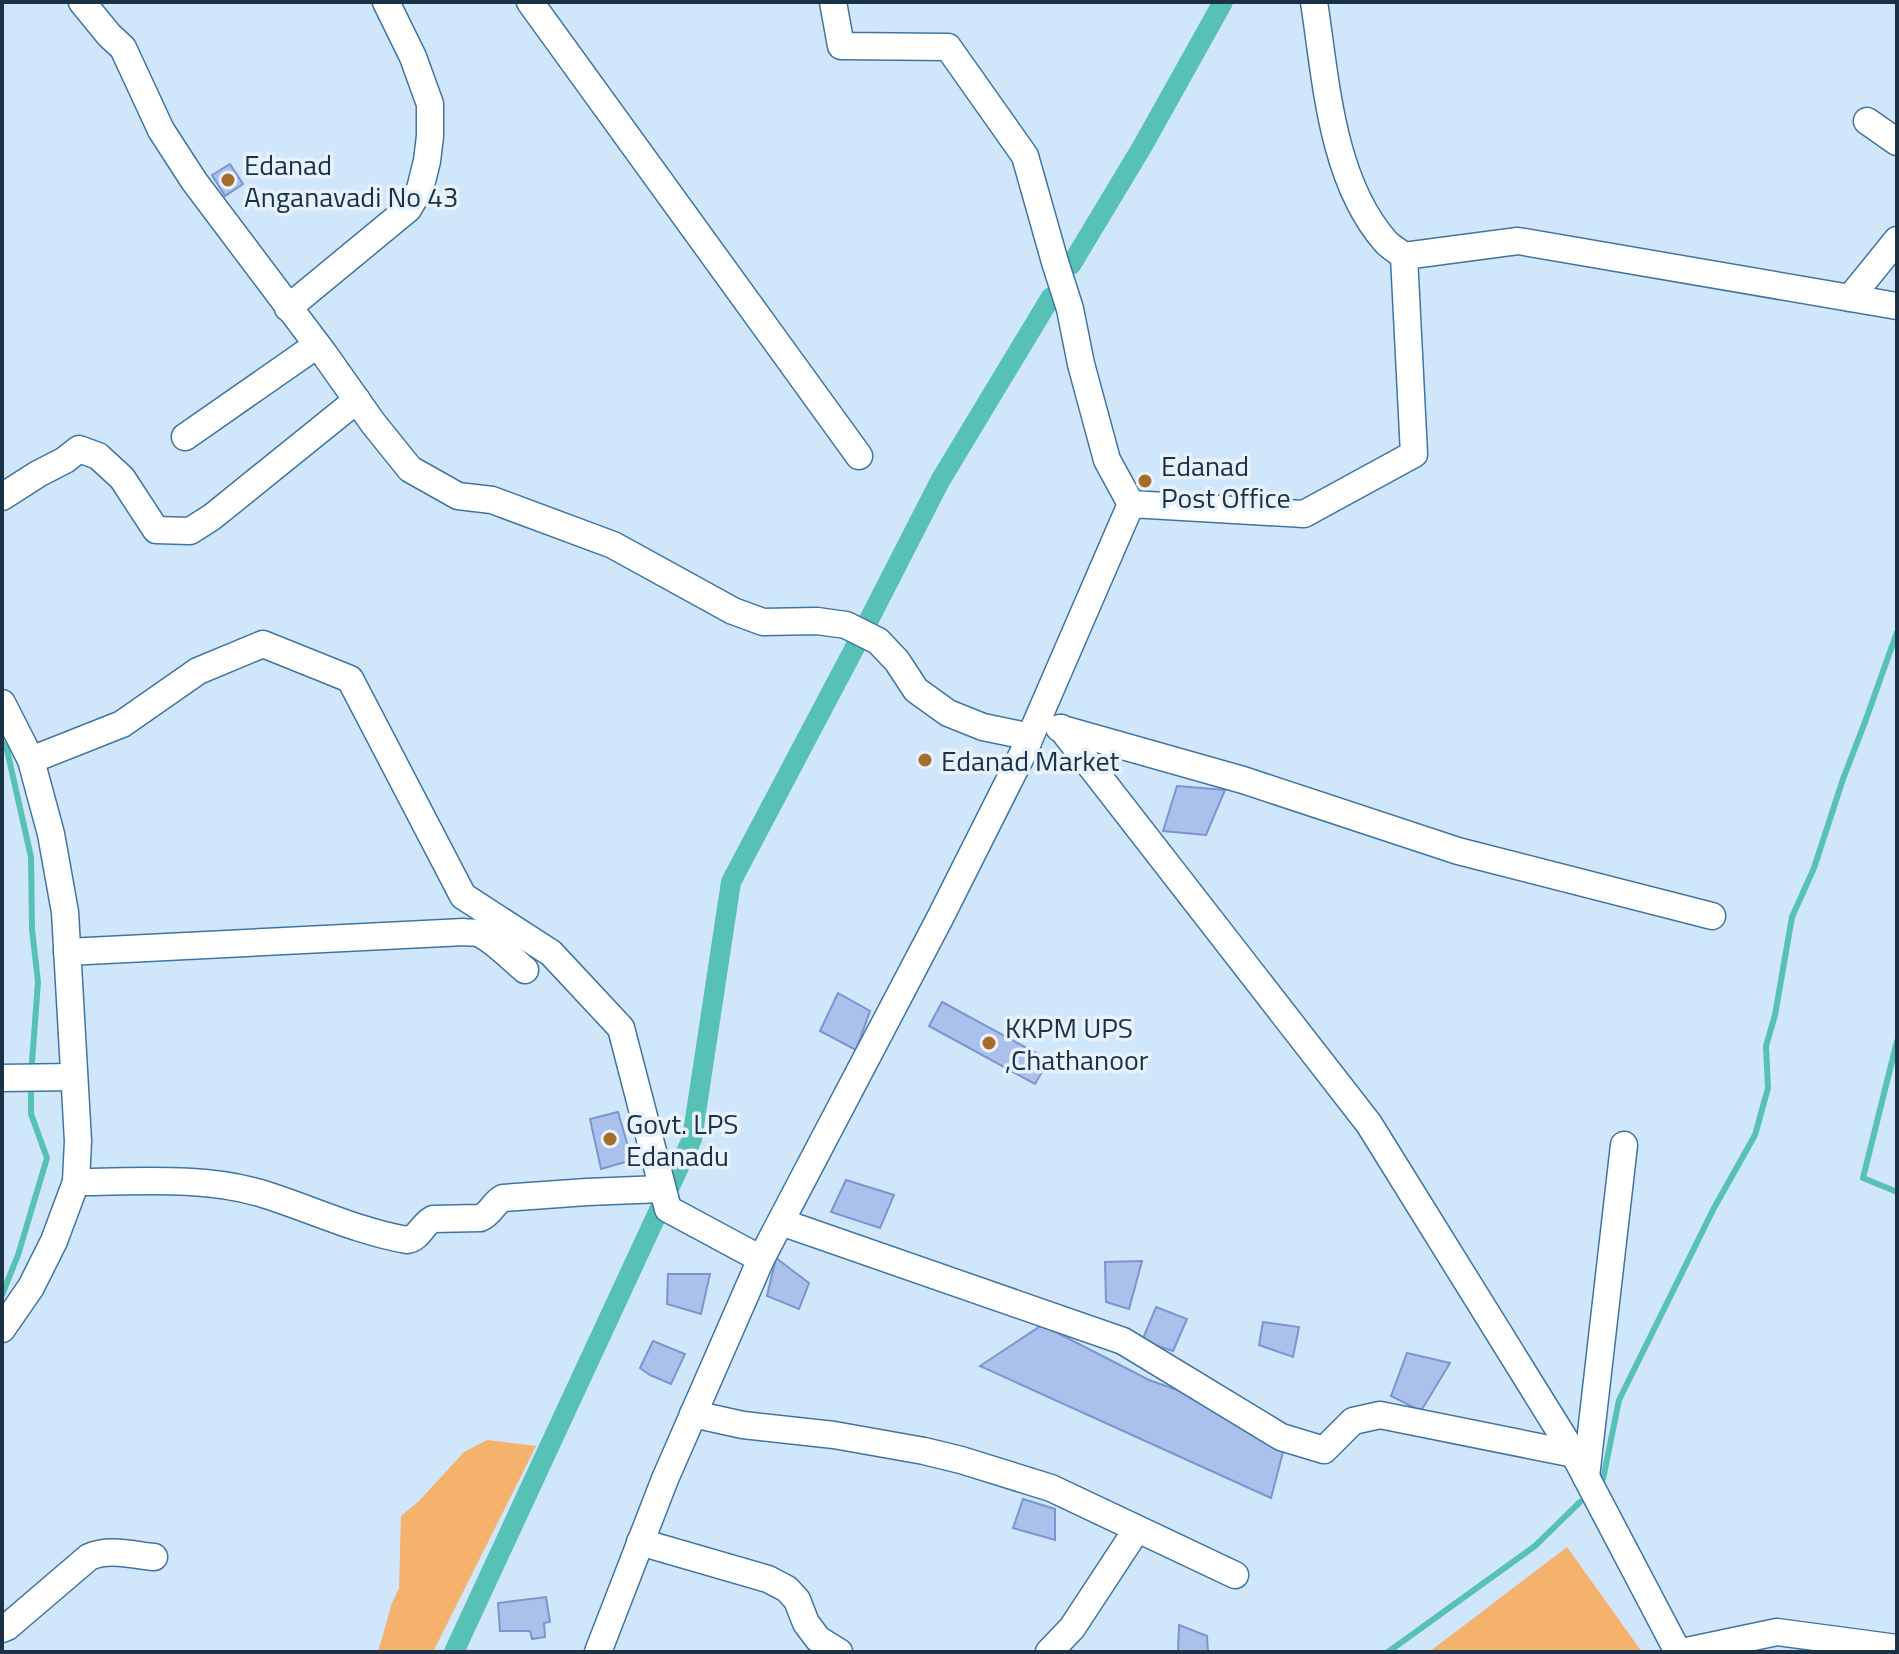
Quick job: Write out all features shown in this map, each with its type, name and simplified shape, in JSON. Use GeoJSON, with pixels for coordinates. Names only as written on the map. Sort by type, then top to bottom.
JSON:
{"type":"FeatureCollection","features":[{"type":"Feature","properties":{"kind":"street"},"geometry":{"type":"LineString","coordinates":[[82,2],[123,48],[161,130],[194,181],[357,400],[410,469],[458,496],[492,500],[613,545],[733,611],[763,622],[817,621],[858,630],[878,641],[897,661],[916,690],[948,713],[983,727],[1017,734],[1042,731],[1243,780],[1458,851],[1712,916]]}},
{"type":"Feature","properties":{"kind":"street"},"geometry":{"type":"LineString","coordinates":[[288,308],[408,209],[420,189],[430,136],[430,104],[413,57],[386,2]]}},
{"type":"Feature","properties":{"kind":"street"},"geometry":{"type":"LineString","coordinates":[[530,2],[859,456]]}},
{"type":"Feature","properties":{"kind":"street"},"geometry":{"type":"LineString","coordinates":[[833,2],[841,46],[948,47],[1025,156],[1070,309],[1081,364],[1107,460],[1131,504]]}},
{"type":"Feature","properties":{"kind":"street"},"geometry":{"type":"LineString","coordinates":[[1314,2],[1336,142],[1349,181],[1386,242],[1404,256],[1518,241],[1897,306]]}},
{"type":"Feature","properties":{"kind":"street"},"geometry":{"type":"LineString","coordinates":[[1867,121],[1897,142]]}},
{"type":"Feature","properties":{"kind":"street"},"geometry":{"type":"LineString","coordinates":[[1850,298],[1897,240]]}},
{"type":"Feature","properties":{"kind":"street"},"geometry":{"type":"LineString","coordinates":[[1131,504],[1304,514],[1414,454],[1404,256]]}},
{"type":"Feature","properties":{"kind":"street"},"geometry":{"type":"LineString","coordinates":[[185,437],[317,345]]}},
{"type":"Feature","properties":{"kind":"street"},"geometry":{"type":"LineString","coordinates":[[2,497],[79,449],[98,456],[122,478],[156,530],[190,531],[212,517],[357,400]]}},
{"type":"Feature","properties":{"kind":"street"},"geometry":{"type":"LineString","coordinates":[[598,1652],[665,1479],[761,1259],[1042,731],[1131,504]]}},
{"type":"Feature","properties":{"kind":"street"},"geometry":{"type":"LineString","coordinates":[[31,760],[122,724],[198,671],[263,644],[350,679],[463,896],[551,953],[621,1028],[668,1209],[761,1259]]}},
{"type":"Feature","properties":{"kind":"street"},"geometry":{"type":"LineString","coordinates":[[2,703],[31,760],[51,834],[65,912],[78,1141],[76,1182],[54,1241],[31,1287],[2,1329]]}},
{"type":"Feature","properties":{"kind":"street"},"geometry":{"type":"LineString","coordinates":[[1042,731],[1369,1124],[1580,1466],[1680,1652],[1777,1632],[1897,1648]]}},
{"type":"Feature","properties":{"kind":"street"},"geometry":{"type":"LineString","coordinates":[[67,952],[464,932],[478,933],[491,941],[525,970]]}},
{"type":"Feature","properties":{"kind":"street"},"geometry":{"type":"LineString","coordinates":[[2,1078],[74,1077]]}},
{"type":"Feature","properties":{"kind":"street"},"geometry":{"type":"LineString","coordinates":[[1580,1466],[1624,1145]]}},
{"type":"Feature","properties":{"kind":"street"},"geometry":{"type":"LineString","coordinates":[[76,1182],[204,1183],[226,1186],[259,1193],[356,1227],[407,1240],[413,1239],[433,1219],[486,1216],[503,1198],[662,1189]]}},
{"type":"Feature","properties":{"kind":"street"},"geometry":{"type":"LineString","coordinates":[[781,1222],[1123,1341],[1281,1437],[1324,1450],[1353,1421],[1380,1415],[1580,1466]]}},
{"type":"Feature","properties":{"kind":"street"},"geometry":{"type":"LineString","coordinates":[[693,1414],[743,1425],[834,1435],[961,1460],[1051,1488],[1235,1575]]}},
{"type":"Feature","properties":{"kind":"street"},"geometry":{"type":"LineString","coordinates":[[1049,1652],[1072,1628],[1137,1529]]}},
{"type":"Feature","properties":{"kind":"street"},"geometry":{"type":"LineString","coordinates":[[640,1542],[768,1579],[787,1589],[797,1600],[806,1623],[818,1639],[839,1652]]}},
{"type":"Feature","properties":{"kind":"street"},"geometry":{"type":"LineString","coordinates":[[2,1629],[89,1557],[108,1552],[154,1557]]}},
{"type":"Feature","properties":{"kind":"shaded area"},"geometry":{"type":"Polygon","coordinates":[[[487,1440],[536,1446],[433,1652],[378,1652],[399,1588],[401,1516],[464,1452],[487,1440]]]}},
{"type":"Feature","properties":{"kind":"shaded area"},"geometry":{"type":"Polygon","coordinates":[[[1567,1547],[1642,1652],[1429,1652],[1567,1547]]]}},
{"type":"Feature","properties":{"kind":"building","name":"Edanad Anganavadi No 43"},"geometry":{"type":"Polygon","coordinates":[[[230,164],[243,184],[225,196],[212,175],[230,164]]]}},
{"type":"Feature","properties":{"kind":"building"},"geometry":{"type":"Polygon","coordinates":[[[1177,786],[1225,790],[1206,835],[1163,831],[1177,786]]]}},
{"type":"Feature","properties":{"kind":"building"},"geometry":{"type":"Polygon","coordinates":[[[838,993],[870,1011],[856,1050],[820,1031],[838,993]]]}},
{"type":"Feature","properties":{"kind":"building","name":"KKPM UPS ,Chathanoor"},"geometry":{"type":"Polygon","coordinates":[[[942,1002],[1049,1060],[1035,1084],[929,1026],[942,1002]]]}},
{"type":"Feature","properties":{"kind":"building","name":"Govt. LPS Edanadu"},"geometry":{"type":"Polygon","coordinates":[[[618,1112],[632,1160],[601,1169],[590,1119],[618,1112]]]}},
{"type":"Feature","properties":{"kind":"building"},"geometry":{"type":"Polygon","coordinates":[[[846,1180],[894,1195],[880,1228],[831,1212],[846,1180]]]}},
{"type":"Feature","properties":{"kind":"building"},"geometry":{"type":"Polygon","coordinates":[[[776,1258],[809,1283],[799,1309],[767,1296],[776,1258]]]}},
{"type":"Feature","properties":{"kind":"building"},"geometry":{"type":"Polygon","coordinates":[[[1142,1261],[1129,1309],[1106,1302],[1105,1262],[1142,1261]]]}},
{"type":"Feature","properties":{"kind":"building"},"geometry":{"type":"Polygon","coordinates":[[[668,1274],[710,1274],[701,1314],[667,1304],[668,1274]]]}},
{"type":"Feature","properties":{"kind":"building"},"geometry":{"type":"Polygon","coordinates":[[[1156,1307],[1187,1319],[1173,1351],[1142,1341],[1156,1307]]]}},
{"type":"Feature","properties":{"kind":"building"},"geometry":{"type":"Polygon","coordinates":[[[1263,1322],[1299,1327],[1293,1357],[1259,1345],[1263,1322]]]}},
{"type":"Feature","properties":{"kind":"building"},"geometry":{"type":"Polygon","coordinates":[[[1042,1325],[1149,1380],[1180,1391],[1283,1452],[1271,1498],[980,1366],[1042,1325]]]}},
{"type":"Feature","properties":{"kind":"building"},"geometry":{"type":"Polygon","coordinates":[[[653,1341],[685,1354],[671,1384],[640,1368],[653,1341]]]}},
{"type":"Feature","properties":{"kind":"building"},"geometry":{"type":"Polygon","coordinates":[[[1407,1353],[1450,1363],[1421,1411],[1391,1396],[1407,1353]]]}},
{"type":"Feature","properties":{"kind":"building"},"geometry":{"type":"Polygon","coordinates":[[[1023,1499],[1055,1509],[1055,1540],[1013,1528],[1023,1499]]]}},
{"type":"Feature","properties":{"kind":"building"},"geometry":{"type":"Polygon","coordinates":[[[546,1597],[550,1622],[544,1623],[545,1637],[532,1639],[530,1631],[500,1631],[498,1603],[546,1597]]]}},
{"type":"Feature","properties":{"kind":"building"},"geometry":{"type":"Polygon","coordinates":[[[1179,1625],[1207,1636],[1208,1652],[1178,1652],[1179,1625]]]}},
{"type":"Feature","properties":{"kind":"waterway"},"geometry":{"type":"LineString","coordinates":[[1071,265],[1142,147],[1223,2]]}},
{"type":"Feature","properties":{"kind":"waterway"},"geometry":{"type":"LineString","coordinates":[[454,1652],[692,1139],[731,882],[940,481],[1051,297]]}},
{"type":"Feature","properties":{"kind":"waterway"},"geometry":{"type":"LineString","coordinates":[[1603,1479],[1619,1400],[1714,1208],[1755,1135],[1768,1088],[1766,1046],[1775,1015],[1792,917],[1814,868],[1897,632]]}},
{"type":"Feature","properties":{"kind":"waterway"},"geometry":{"type":"LineString","coordinates":[[2,742],[7,750],[31,857],[32,929],[38,982],[32,1062]]}},
{"type":"Feature","properties":{"kind":"waterway"},"geometry":{"type":"LineString","coordinates":[[1897,1041],[1863,1178],[1897,1192]]}},
{"type":"Feature","properties":{"kind":"waterway"},"geometry":{"type":"LineString","coordinates":[[2,1295],[18,1255],[47,1158],[31,1114],[31,1094]]}},
{"type":"Feature","properties":{"kind":"waterway"},"geometry":{"type":"LineString","coordinates":[[1388,1652],[1535,1546],[1580,1502]]}},
{"type":"Feature","properties":{"kind":"place","name":"Edanad Anganavadi No 43"},"geometry":{"type":"Point","coordinates":[228,180]}},
{"type":"Feature","properties":{"kind":"place","name":"Edanad Post Office"},"geometry":{"type":"Point","coordinates":[1145,481]}},
{"type":"Feature","properties":{"kind":"place","name":"Edanad Market"},"geometry":{"type":"Point","coordinates":[925,760]}},
{"type":"Feature","properties":{"kind":"place","name":"KKPM UPS ,Chathanoor"},"geometry":{"type":"Point","coordinates":[989,1043]}},
{"type":"Feature","properties":{"kind":"place","name":"Govt. LPS Edanadu"},"geometry":{"type":"Point","coordinates":[610,1139]}}]}
